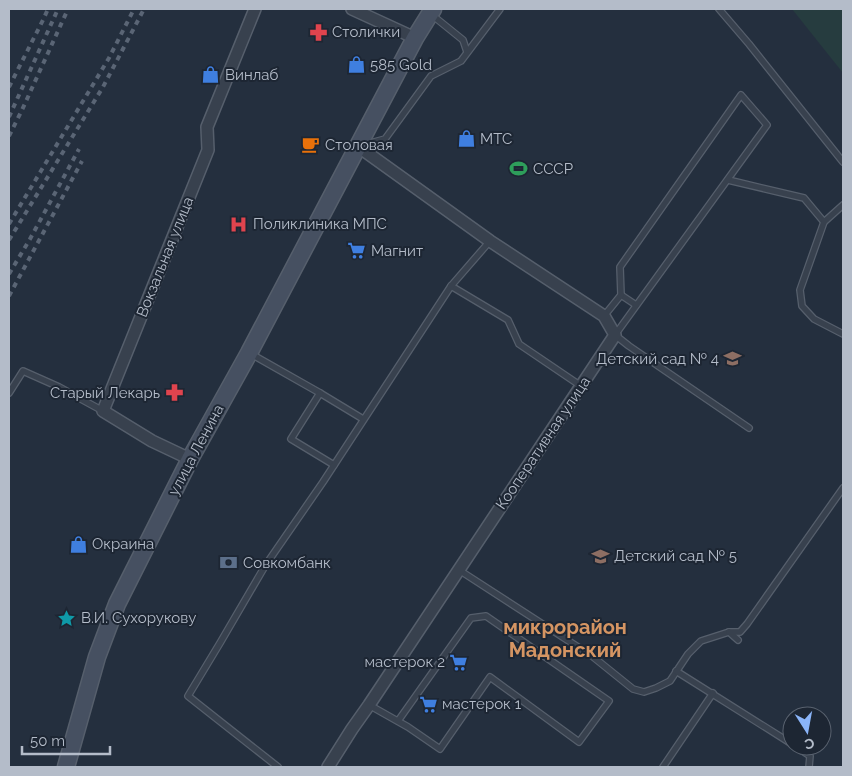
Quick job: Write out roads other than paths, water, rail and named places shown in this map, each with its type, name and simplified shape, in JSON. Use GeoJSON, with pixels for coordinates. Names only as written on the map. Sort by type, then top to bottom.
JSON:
{"type":"FeatureCollection","features":[{"type":"Feature","properties":{"kind":"main road","name":"улица Ленина"},"geometry":{"type":"LineString","coordinates":[[66,767],[97,657],[117,604],[190,459],[249,353],[431,11]]}},
{"type":"Feature","properties":{"kind":"street","name":"Вокзальная улица"},"geometry":{"type":"LineString","coordinates":[[103,411],[208,150],[207,127],[255,9]]}},
{"type":"Feature","properties":{"kind":"street"},"geometry":{"type":"LineString","coordinates":[[352,9],[415,38]]}},
{"type":"Feature","properties":{"kind":"street"},"geometry":{"type":"LineString","coordinates":[[359,147],[490,241],[604,316],[615,335]]}},
{"type":"Feature","properties":{"kind":"street","name":"Кооперативная улица"},"geometry":{"type":"LineString","coordinates":[[328,767],[615,335]]}},
{"type":"Feature","properties":{"kind":"street"},"geometry":{"type":"LineString","coordinates":[[103,411],[152,440],[190,459]]}},
{"type":"Feature","properties":{"kind":"lane"},"geometry":{"type":"LineString","coordinates":[[359,147],[385,139],[432,76],[461,61],[500,9]]}},
{"type":"Feature","properties":{"kind":"lane"},"geometry":{"type":"LineString","coordinates":[[719,9],[843,162]]}},
{"type":"Feature","properties":{"kind":"lane"},"geometry":{"type":"LineString","coordinates":[[431,11],[463,40],[467,52]]}},
{"type":"Feature","properties":{"kind":"lane","name":"Кооперативная улица"},"geometry":{"type":"LineString","coordinates":[[615,335],[767,125],[741,95],[620,268],[621,295]]}},
{"type":"Feature","properties":{"kind":"lane"},"geometry":{"type":"LineString","coordinates":[[728,180],[804,198],[824,222]]}},
{"type":"Feature","properties":{"kind":"lane"},"geometry":{"type":"LineString","coordinates":[[843,205],[824,222],[800,290],[802,306],[814,319],[843,334]]}},
{"type":"Feature","properties":{"kind":"lane"},"geometry":{"type":"LineString","coordinates":[[278,767],[188,696],[265,566],[324,482],[451,286],[490,241]]}},
{"type":"Feature","properties":{"kind":"lane"},"geometry":{"type":"LineString","coordinates":[[451,286],[508,320],[519,344],[581,386]]}},
{"type":"Feature","properties":{"kind":"lane"},"geometry":{"type":"LineString","coordinates":[[604,316],[621,295],[636,305]]}},
{"type":"Feature","properties":{"kind":"lane"},"geometry":{"type":"LineString","coordinates":[[615,335],[748,428]]}},
{"type":"Feature","properties":{"kind":"lane"},"geometry":{"type":"LineString","coordinates":[[249,353],[320,392],[364,420]]}},
{"type":"Feature","properties":{"kind":"lane"},"geometry":{"type":"LineString","coordinates":[[9,393],[23,371],[59,387],[103,411]]}},
{"type":"Feature","properties":{"kind":"lane"},"geometry":{"type":"LineString","coordinates":[[320,392],[291,439],[334,465]]}},
{"type":"Feature","properties":{"kind":"lane"},"geometry":{"type":"LineString","coordinates":[[459,570],[592,656],[633,688],[644,692],[670,680],[688,654],[701,641],[729,632],[740,632],[843,488]]}},
{"type":"Feature","properties":{"kind":"lane"},"geometry":{"type":"LineString","coordinates":[[369,705],[398,721],[440,749],[490,677],[579,742],[609,702],[486,616],[472,618],[398,721]]}},
{"type":"Feature","properties":{"kind":"lane"},"geometry":{"type":"LineString","coordinates":[[729,632],[738,640]]}},
{"type":"Feature","properties":{"kind":"lane"},"geometry":{"type":"LineString","coordinates":[[676,671],[782,737]]}},
{"type":"Feature","properties":{"kind":"lane"},"geometry":{"type":"LineString","coordinates":[[663,767],[713,693]]}},
{"type":"Feature","properties":{"kind":"railway"},"geometry":{"type":"LineString","coordinates":[[9,87],[48,9]]}},
{"type":"Feature","properties":{"kind":"railway"},"geometry":{"type":"LineString","coordinates":[[9,117],[58,9]]}},
{"type":"Feature","properties":{"kind":"railway"},"geometry":{"type":"LineString","coordinates":[[9,136],[68,9]]}},
{"type":"Feature","properties":{"kind":"railway"},"geometry":{"type":"LineString","coordinates":[[9,224],[109,58],[134,9]]}},
{"type":"Feature","properties":{"kind":"railway"},"geometry":{"type":"LineString","coordinates":[[9,240],[103,87],[144,9]]}},
{"type":"Feature","properties":{"kind":"railway"},"geometry":{"type":"LineString","coordinates":[[9,274],[79,149]]}},
{"type":"Feature","properties":{"kind":"railway"},"geometry":{"type":"LineString","coordinates":[[9,296],[82,161]]}},
{"type":"Feature","properties":{"kind":"place","name":"Столички"},"geometry":{"type":"Point","coordinates":[318,32]}},
{"type":"Feature","properties":{"kind":"place","name":"585 Gold"},"geometry":{"type":"Point","coordinates":[356,65]}},
{"type":"Feature","properties":{"kind":"place","name":"Винлаб"},"geometry":{"type":"Point","coordinates":[211,75]}},
{"type":"Feature","properties":{"kind":"place","name":"МТС"},"geometry":{"type":"Point","coordinates":[466,139]}},
{"type":"Feature","properties":{"kind":"place","name":"Столовая"},"geometry":{"type":"Point","coordinates":[311,145]}},
{"type":"Feature","properties":{"kind":"place","name":"СССР"},"geometry":{"type":"Point","coordinates":[519,169]}},
{"type":"Feature","properties":{"kind":"place","name":"Поликлиника МПС"},"geometry":{"type":"Point","coordinates":[239,224]}},
{"type":"Feature","properties":{"kind":"place","name":"Магнит"},"geometry":{"type":"Point","coordinates":[357,251]}},
{"type":"Feature","properties":{"kind":"place","name":"Детский сад № 4"},"geometry":{"type":"Point","coordinates":[733,359]}},
{"type":"Feature","properties":{"kind":"place","name":"Старый Лекарь"},"geometry":{"type":"Point","coordinates":[174,393]}},
{"type":"Feature","properties":{"kind":"place","name":"Окраина"},"geometry":{"type":"Point","coordinates":[78,544]}},
{"type":"Feature","properties":{"kind":"place","name":"Детский сад № 5"},"geometry":{"type":"Point","coordinates":[600,556]}},
{"type":"Feature","properties":{"kind":"place","name":"Совкомбанк"},"geometry":{"type":"Point","coordinates":[229,563]}},
{"type":"Feature","properties":{"kind":"place","name":"В.И. Сухорукову"},"geometry":{"type":"Point","coordinates":[67,618]}},
{"type":"Feature","properties":{"kind":"place","name":"мастерок 2"},"geometry":{"type":"Point","coordinates":[459,662]}},
{"type":"Feature","properties":{"kind":"place","name":"мастерок 1"},"geometry":{"type":"Point","coordinates":[428,704]}},
{"type":"Feature","properties":{"kind":"district","name":"микрорайон Мадонский"},"geometry":{"type":"Point","coordinates":[565,638]}}]}
